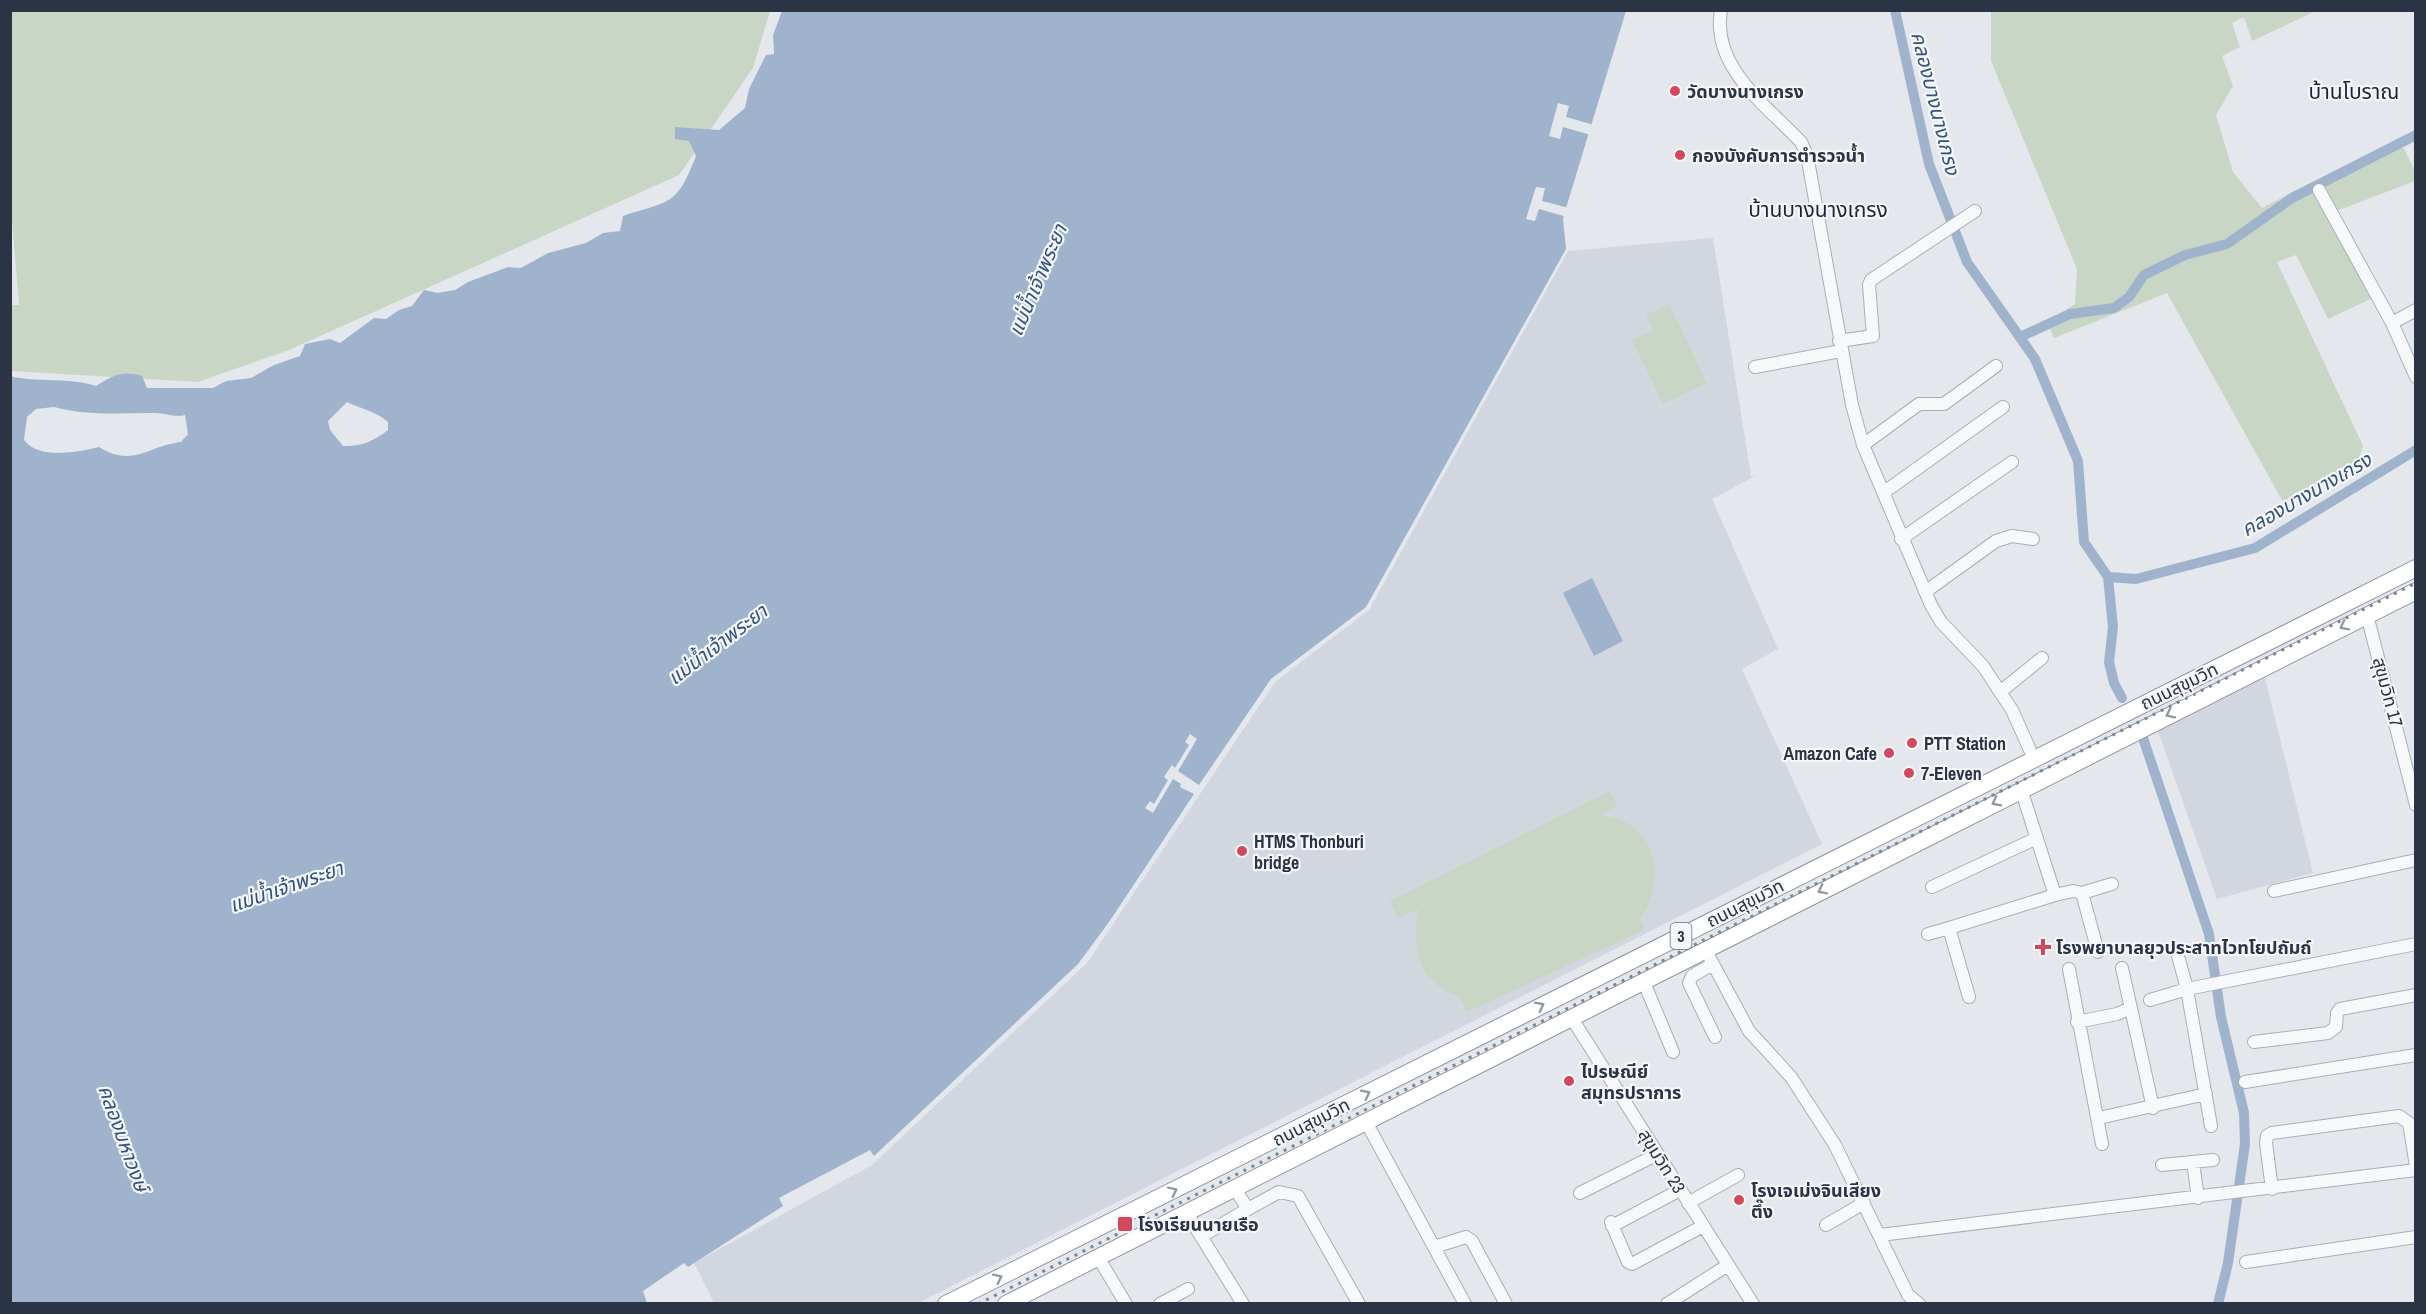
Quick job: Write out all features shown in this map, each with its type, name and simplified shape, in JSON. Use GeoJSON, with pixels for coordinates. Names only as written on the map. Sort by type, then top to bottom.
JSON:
{"type":"FeatureCollection","features":[{"type":"Feature","properties":{"kind":"highway","name":"ถนนสุขุมวิท"},"geometry":{"type":"LineString","coordinates":[[946,1304],[2415,568]]}},
{"type":"Feature","properties":{"kind":"highway","name":"ถนนสุขุมวิท"},"geometry":{"type":"LineString","coordinates":[[1006,1304],[1318,1147],[1365,1120],[2415,591]]}},
{"type":"Feature","properties":{"kind":"highway"},"geometry":{"type":"LineString","coordinates":[[1313,1121],[1318,1147]]}},
{"type":"Feature","properties":{"kind":"highway"},"geometry":{"type":"LineString","coordinates":[[1279,1139],[1301,1155]]}},
{"type":"Feature","properties":{"kind":"street"},"geometry":{"type":"LineString","coordinates":[[1721,10],[1720,33],[1730,63],[1738,77],[1801,142],[1807,155],[1840,346],[1863,445],[1901,539],[1941,622],[1983,666],[2000,692],[2034,759]]}},
{"type":"Feature","properties":{"kind":"street"},"geometry":{"type":"LineString","coordinates":[[2319,190],[2391,323],[2410,351],[2415,377]]}},
{"type":"Feature","properties":{"kind":"street"},"geometry":{"type":"LineString","coordinates":[[1755,367],[1873,336],[1869,282],[1973,212]]}},
{"type":"Feature","properties":{"kind":"street"},"geometry":{"type":"LineString","coordinates":[[2391,323],[2415,310]]}},
{"type":"Feature","properties":{"kind":"street"},"geometry":{"type":"LineString","coordinates":[[1863,445],[1919,404],[1944,404],[1996,366]]}},
{"type":"Feature","properties":{"kind":"street"},"geometry":{"type":"LineString","coordinates":[[1884,493],[2003,407]]}},
{"type":"Feature","properties":{"kind":"street"},"geometry":{"type":"LineString","coordinates":[[1901,539],[2012,462]]}},
{"type":"Feature","properties":{"kind":"street"},"geometry":{"type":"LineString","coordinates":[[1925,592],[1996,541],[2012,536],[2033,539]]}},
{"type":"Feature","properties":{"kind":"street","name":"สุขุมวิท 17"},"geometry":{"type":"LineString","coordinates":[[2367,615],[2415,805]]}},
{"type":"Feature","properties":{"kind":"street"},"geometry":{"type":"LineString","coordinates":[[2000,692],[2042,658]]}},
{"type":"Feature","properties":{"kind":"street"},"geometry":{"type":"LineString","coordinates":[[2021,789],[2055,895]]}},
{"type":"Feature","properties":{"kind":"street"},"geometry":{"type":"LineString","coordinates":[[1932,887],[2037,838]]}},
{"type":"Feature","properties":{"kind":"street"},"geometry":{"type":"LineString","coordinates":[[2274,891],[2415,860]]}},
{"type":"Feature","properties":{"kind":"street"},"geometry":{"type":"LineString","coordinates":[[1928,934],[2055,895],[2073,891],[2082,893],[2112,884]]}},
{"type":"Feature","properties":{"kind":"street"},"geometry":{"type":"LineString","coordinates":[[2082,893],[2098,952]]}},
{"type":"Feature","properties":{"kind":"street"},"geometry":{"type":"LineString","coordinates":[[1949,928],[1969,997]]}},
{"type":"Feature","properties":{"kind":"street"},"geometry":{"type":"LineString","coordinates":[[2150,1000],[2187,989],[2415,944]]}},
{"type":"Feature","properties":{"kind":"street"},"geometry":{"type":"LineString","coordinates":[[1705,949],[1749,1031],[1791,1077],[1835,1145],[1908,1295],[1919,1304]]}},
{"type":"Feature","properties":{"kind":"street"},"geometry":{"type":"LineString","coordinates":[[2178,956],[2187,989],[2211,1126]]}},
{"type":"Feature","properties":{"kind":"street"},"geometry":{"type":"LineString","coordinates":[[1713,964],[1692,976],[1689,983],[1715,1037]]}},
{"type":"Feature","properties":{"kind":"street"},"geometry":{"type":"LineString","coordinates":[[2122,968],[2153,1108]]}},
{"type":"Feature","properties":{"kind":"street"},"geometry":{"type":"LineString","coordinates":[[2069,969],[2099,1118],[2102,1144]]}},
{"type":"Feature","properties":{"kind":"street"},"geometry":{"type":"LineString","coordinates":[[1643,981],[1673,1052]]}},
{"type":"Feature","properties":{"kind":"street"},"geometry":{"type":"LineString","coordinates":[[2254,1042],[2328,1033],[2336,1027],[2337,1013],[2340,1009],[2415,995]]}},
{"type":"Feature","properties":{"kind":"street"},"geometry":{"type":"LineString","coordinates":[[2078,1022],[2117,1014],[2131,1008]]}},
{"type":"Feature","properties":{"kind":"street","name":"สุขุมวิท 23"},"geometry":{"type":"LineString","coordinates":[[1571,1017],[1753,1304]]}},
{"type":"Feature","properties":{"kind":"street"},"geometry":{"type":"LineString","coordinates":[[2245,1082],[2415,1055]]}},
{"type":"Feature","properties":{"kind":"street"},"geometry":{"type":"LineString","coordinates":[[2099,1118],[2153,1108],[2206,1094]]}},
{"type":"Feature","properties":{"kind":"street"},"geometry":{"type":"LineString","coordinates":[[1880,1235],[2272,1189],[2415,1168],[2409,1123],[2400,1116],[2272,1133],[2267,1136],[2266,1143],[2272,1189]]}},
{"type":"Feature","properties":{"kind":"street"},"geometry":{"type":"LineString","coordinates":[[1365,1120],[1465,1304]]}},
{"type":"Feature","properties":{"kind":"street"},"geometry":{"type":"LineString","coordinates":[[1580,1193],[1658,1154]]}},
{"type":"Feature","properties":{"kind":"street"},"geometry":{"type":"LineString","coordinates":[[2162,1165],[2213,1160]]}},
{"type":"Feature","properties":{"kind":"street"},"geometry":{"type":"LineString","coordinates":[[2193,1162],[2198,1197]]}},
{"type":"Feature","properties":{"kind":"street"},"geometry":{"type":"LineString","coordinates":[[1688,1203],[1738,1175]]}},
{"type":"Feature","properties":{"kind":"street"},"geometry":{"type":"LineString","coordinates":[[1235,1189],[1248,1209]]}},
{"type":"Feature","properties":{"kind":"street"},"geometry":{"type":"LineString","coordinates":[[1680,1190],[1611,1224],[1628,1262],[1632,1264],[1703,1226]]}},
{"type":"Feature","properties":{"kind":"street"},"geometry":{"type":"LineString","coordinates":[[1202,1236],[1279,1192],[1298,1196],[1359,1304]]}},
{"type":"Feature","properties":{"kind":"street"},"geometry":{"type":"LineString","coordinates":[[1826,1225],[1864,1203]]}},
{"type":"Feature","properties":{"kind":"street"},"geometry":{"type":"LineString","coordinates":[[1186,1212],[1243,1304]]}},
{"type":"Feature","properties":{"kind":"street"},"geometry":{"type":"LineString","coordinates":[[1434,1247],[1466,1237],[1472,1241],[1506,1304]]}},
{"type":"Feature","properties":{"kind":"street"},"geometry":{"type":"LineString","coordinates":[[2246,1262],[2415,1237]]}},
{"type":"Feature","properties":{"kind":"street"},"geometry":{"type":"LineString","coordinates":[[1098,1257],[1126,1304]]}},
{"type":"Feature","properties":{"kind":"street"},"geometry":{"type":"LineString","coordinates":[[1666,1304],[1728,1265]]}},
{"type":"Feature","properties":{"kind":"street"},"geometry":{"type":"LineString","coordinates":[[1161,1304],[1188,1289]]}},
{"type":"Feature","properties":{"kind":"shaded area","name":"โรงเรียนนายเรือ"},"geometry":{"type":"Polygon","coordinates":[[[1713,238],[1751,476],[1755,476],[1712,499],[1778,649],[1742,669],[1822,844],[918,1303],[714,1303],[694,1263],[872,1165],[1087,963],[1275,682],[1369,610],[1568,251],[1713,238]]]}},
{"type":"Feature","properties":{"kind":"shaded area"},"geometry":{"type":"Polygon","coordinates":[[[2264,674],[2313,873],[2217,899],[2157,728],[2264,674]]]}},
{"type":"Feature","properties":{"kind":"green space"},"geometry":{"type":"Polygon","coordinates":[[[11,11],[770,11],[753,68],[679,175],[289,350],[198,382],[11,371],[10,305],[19,305],[10,196],[11,11]]]}},
{"type":"Feature","properties":{"kind":"green space"},"geometry":{"type":"Polygon","coordinates":[[[1991,11],[2316,11],[2252,41],[2244,17],[2232,23],[2240,47],[2222,56],[2233,86],[2216,115],[2233,172],[2262,208],[2314,181],[2319,188],[2401,143],[2415,171],[2415,181],[2334,212],[2375,297],[2328,319],[2296,255],[2277,262],[2363,446],[2358,462],[2283,502],[2167,293],[2054,338],[2047,322],[2075,304],[2077,269],[1991,61],[1991,11]]]}},
{"type":"Feature","properties":{"kind":"green space"},"geometry":{"type":"Polygon","coordinates":[[[1669,304],[1707,383],[1663,404],[1632,340],[1653,330],[1646,315],[1669,304]]]}},
{"type":"Feature","properties":{"kind":"green space"},"geometry":{"type":"Polygon","coordinates":[[[1610,791],[1617,806],[1600,815],[1623,821],[1636,829],[1651,852],[1655,879],[1652,893],[1640,919],[1644,930],[1467,1012],[1459,997],[1434,982],[1426,973],[1416,938],[1418,909],[1398,918],[1390,901],[1610,791]]]}},
{"type":"Feature","properties":{"kind":"water"},"geometry":{"type":"Polygon","coordinates":[[[782,11],[1626,11],[1563,219],[1566,249],[1366,607],[1271,679],[1199,785],[1178,771],[1197,739],[1190,734],[1185,742],[1189,745],[1175,768],[1172,765],[1164,777],[1168,780],[1154,804],[1150,801],[1145,808],[1153,813],[1173,779],[1181,784],[1180,787],[1194,794],[1109,922],[1078,964],[874,1156],[870,1150],[779,1198],[783,1206],[688,1267],[684,1263],[643,1291],[647,1303],[11,1303],[10,376],[86,383],[96,386],[112,377],[128,374],[142,376],[147,388],[213,388],[226,381],[251,378],[274,365],[300,356],[305,344],[330,339],[340,343],[374,318],[386,319],[399,310],[412,306],[424,290],[437,293],[455,290],[468,282],[508,267],[521,268],[548,253],[586,243],[603,233],[620,231],[623,216],[670,199],[683,185],[696,156],[689,141],[675,139],[675,127],[719,130],[745,108],[749,89],[766,55],[774,54],[773,35],[782,11]],[[347,402],[328,421],[330,430],[343,446],[367,443],[388,430],[388,422],[383,418],[347,402]],[[54,407],[36,409],[27,417],[24,440],[39,450],[59,453],[99,447],[121,456],[131,456],[181,442],[188,434],[185,415],[91,413],[54,407]]]}},
{"type":"Feature","properties":{"kind":"water"},"geometry":{"type":"Polygon","coordinates":[[[1592,578],[1623,641],[1594,656],[1563,593],[1592,578]]]}},
{"type":"Feature","properties":{"kind":"pier"},"geometry":{"type":"Polygon","coordinates":[[[1558,103],[1569,106],[1566,117],[1594,125],[1591,135],[1563,127],[1560,139],[1549,136],[1558,103]]]}},
{"type":"Feature","properties":{"kind":"pier"},"geometry":{"type":"Polygon","coordinates":[[[1536,187],[1545,188],[1542,201],[1569,208],[1567,217],[1539,209],[1535,221],[1526,219],[1536,187]]]}},
{"type":"Feature","properties":{"kind":"waterway","name":"คลองบางนางเกรง"},"geometry":{"type":"LineString","coordinates":[[1895,10],[1929,164],[1967,262],[2035,359],[2078,461],[2084,542],[2108,577],[2136,579],[2255,548],[2416,450]]}},
{"type":"Feature","properties":{"kind":"waterway"},"geometry":{"type":"LineString","coordinates":[[2020,337],[2070,314],[2114,308],[2129,297],[2144,275],[2185,255],[2227,244],[2292,198],[2416,135]]}},
{"type":"Feature","properties":{"kind":"waterway"},"geometry":{"type":"LineString","coordinates":[[2108,577],[2113,627],[2109,662],[2114,683],[2122,698]]}},
{"type":"Feature","properties":{"kind":"waterway"},"geometry":{"type":"LineString","coordinates":[[2143,738],[2209,934],[2221,1017],[2244,1113],[2245,1144],[2228,1263],[2218,1304]]}},
{"type":"Feature","properties":{"kind":"railway"},"geometry":{"type":"LineString","coordinates":[[978,1304],[2416,583]]}},
{"type":"Feature","properties":{"kind":"place","name":"วัดบางนางเกรง"},"geometry":{"type":"Point","coordinates":[1675,91]}},
{"type":"Feature","properties":{"kind":"place","name":"กองบังคับการตำรวจน้ำ"},"geometry":{"type":"Point","coordinates":[1680,155]}},
{"type":"Feature","properties":{"kind":"place","name":"PTT Station"},"geometry":{"type":"Point","coordinates":[1912,743]}},
{"type":"Feature","properties":{"kind":"place","name":"Amazon Cafe"},"geometry":{"type":"Point","coordinates":[1889,753]}},
{"type":"Feature","properties":{"kind":"place","name":"7-Eleven"},"geometry":{"type":"Point","coordinates":[1909,773]}},
{"type":"Feature","properties":{"kind":"place","name":"HTMS Thonburi bridge"},"geometry":{"type":"Point","coordinates":[1242,851]}},
{"type":"Feature","properties":{"kind":"place","name":"โรงพยาบาลยุวประสาทไวทโยปถัมถ์"},"geometry":{"type":"Point","coordinates":[2043,947]}},
{"type":"Feature","properties":{"kind":"place","name":"ไปรษณีย์ สมุทรปราการ"},"geometry":{"type":"Point","coordinates":[1569,1081]}},
{"type":"Feature","properties":{"kind":"place","name":"โรงเจเม่งจินเสียง ตึ๊ง"},"geometry":{"type":"Point","coordinates":[1739,1200]}},
{"type":"Feature","properties":{"kind":"place","name":"โรงเรียนนายเรือ"},"geometry":{"type":"Point","coordinates":[1125,1224]}},
{"type":"Feature","properties":{"kind":"district","name":"บ้านโบราณ"},"geometry":{"type":"Point","coordinates":[2354,91]}},
{"type":"Feature","properties":{"kind":"district","name":"บ้านบางนางเกรง"},"geometry":{"type":"Point","coordinates":[1818,209]}},
{"type":"Feature","properties":{"kind":"water label","name":"แม่น้ำเจ้าพระยา"},"geometry":{"type":"Point","coordinates":[1037,280]}},
{"type":"Feature","properties":{"kind":"water label","name":"แม่น้ำเจ้าพระยา"},"geometry":{"type":"Point","coordinates":[717,644]}},
{"type":"Feature","properties":{"kind":"water label","name":"แม่น้ำเจ้าพระยา"},"geometry":{"type":"Point","coordinates":[286,886]}},
{"type":"Feature","properties":{"kind":"water label","name":"คลองมหาวงษ์"},"geometry":{"type":"Point","coordinates":[124,1138]}}]}
